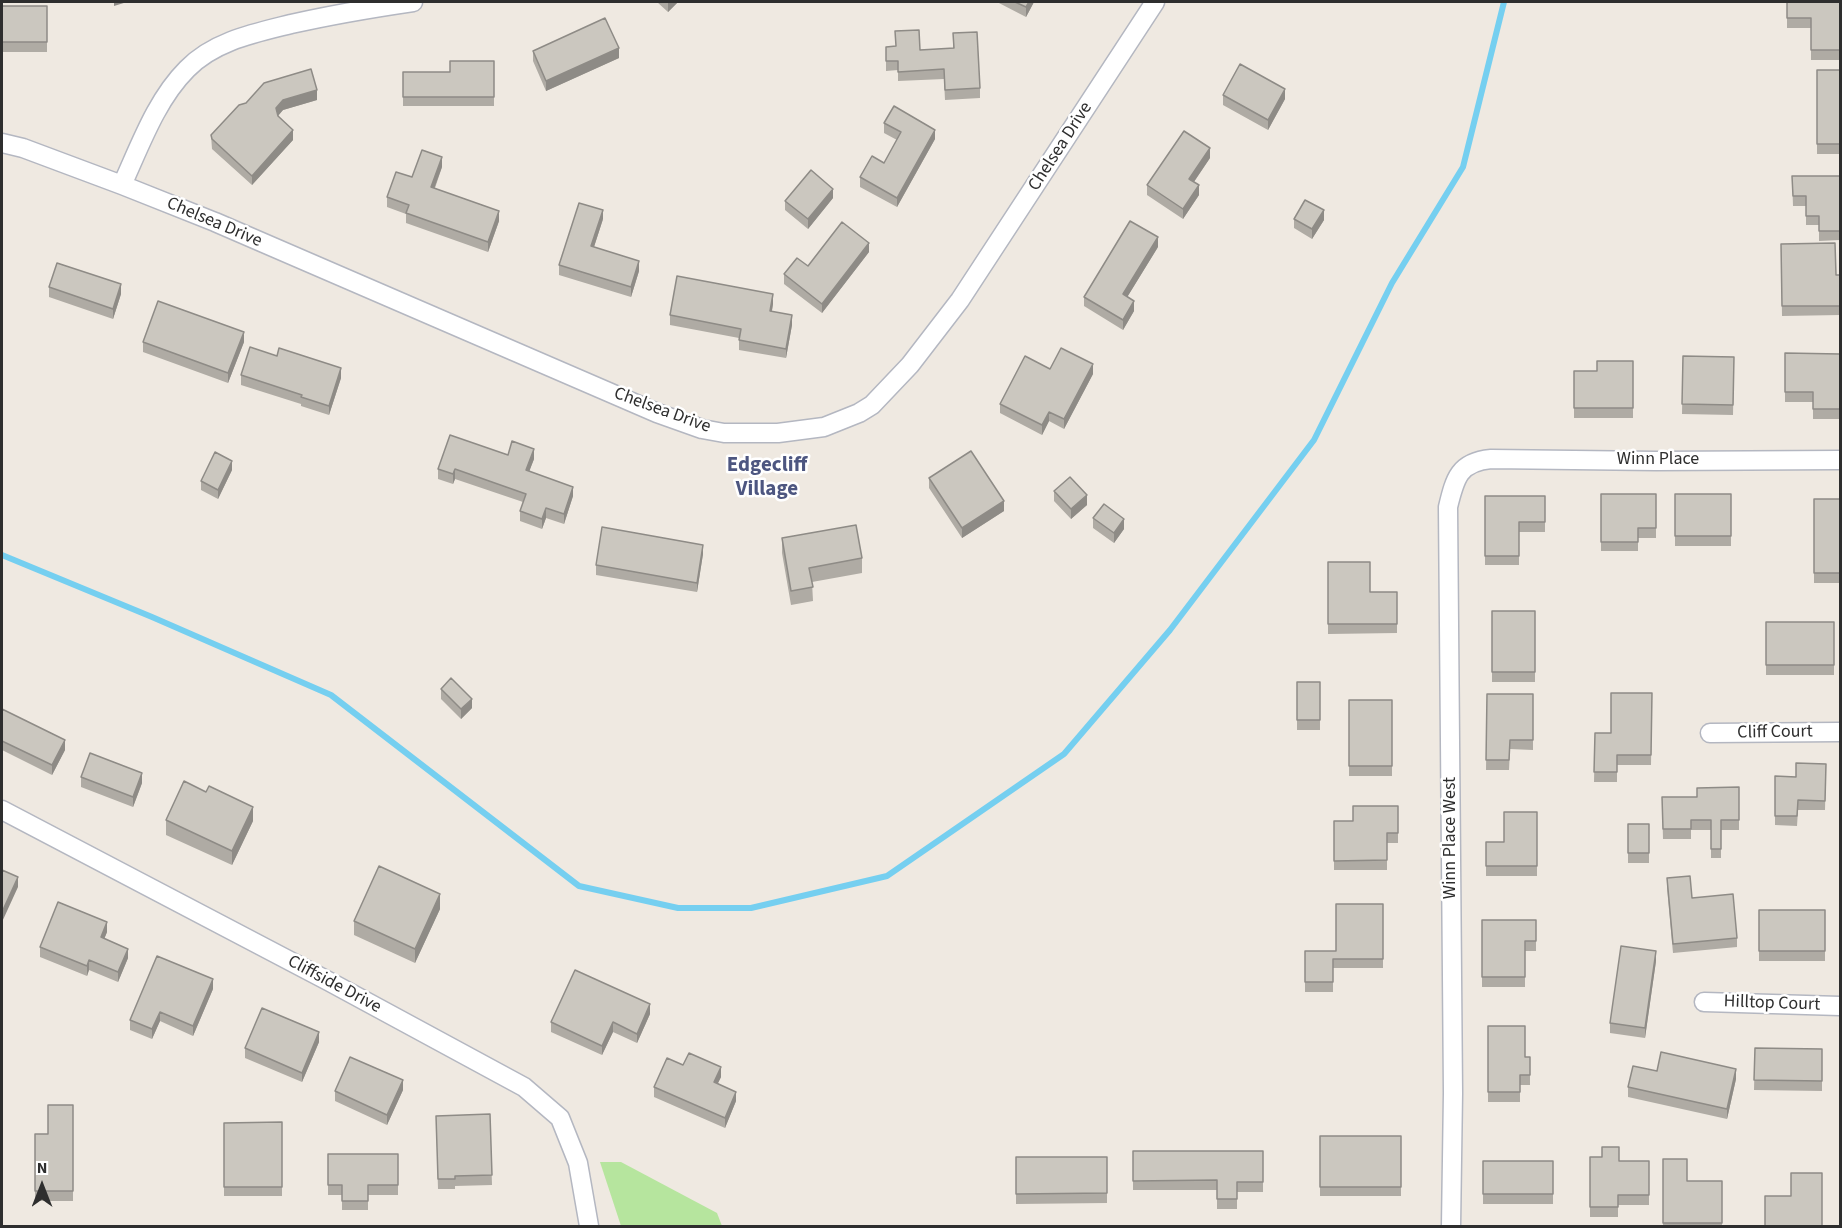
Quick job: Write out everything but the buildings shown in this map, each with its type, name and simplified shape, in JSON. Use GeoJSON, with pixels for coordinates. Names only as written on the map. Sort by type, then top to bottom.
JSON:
{"type":"FeatureCollection","features":[{"type":"Feature","properties":{"kind":"street"},"geometry":{"type":"LineString","coordinates":[[122,185],[148,127],[168,93],[186,70],[201,56],[219,46],[258,32],[341,12],[413,2]]}},
{"type":"Feature","properties":{"kind":"street","name":"Chelsea Drive"},"geometry":{"type":"LineString","coordinates":[[2,143],[23,148],[215,222],[657,413],[702,429],[724,433],[778,433],[824,427],[859,413],[872,405],[910,365],[960,300],[1155,2]]}},
{"type":"Feature","properties":{"kind":"street","name":"Winn Place"},"geometry":{"type":"LineString","coordinates":[[1476,460],[1840,460]]}},
{"type":"Feature","properties":{"kind":"street","name":"Winn Place West"},"geometry":{"type":"LineString","coordinates":[[1452,1227],[1453,1081],[1448,507],[1458,474],[1476,460]]}},
{"type":"Feature","properties":{"kind":"street","name":"Cliff Court"},"geometry":{"type":"LineString","coordinates":[[1710,734],[1840,732]]}},
{"type":"Feature","properties":{"kind":"street","name":"Cliffside Drive"},"geometry":{"type":"LineString","coordinates":[[2,810],[330,982],[524,1087],[560,1118],[578,1163],[589,1227]]}},
{"type":"Feature","properties":{"kind":"street","name":"Hilltop Court"},"geometry":{"type":"LineString","coordinates":[[1704,1002],[1840,1006]]}},
{"type":"Feature","properties":{"kind":"green space"},"geometry":{"type":"Polygon","coordinates":[[[600,1162],[621,1162],[717,1213],[722,1226],[621,1226],[600,1162]]]}},
{"type":"Feature","properties":{"kind":"waterway"},"geometry":{"type":"LineString","coordinates":[[2,555],[331,695],[579,886],[678,908],[751,908],[887,876],[1064,754],[1170,630],[1314,440],[1392,283],[1463,167],[1504,2]]}},
{"type":"Feature","properties":{"kind":"district","name":"Edgecliff Village"},"geometry":{"type":"Point","coordinates":[767,478]}}]}
